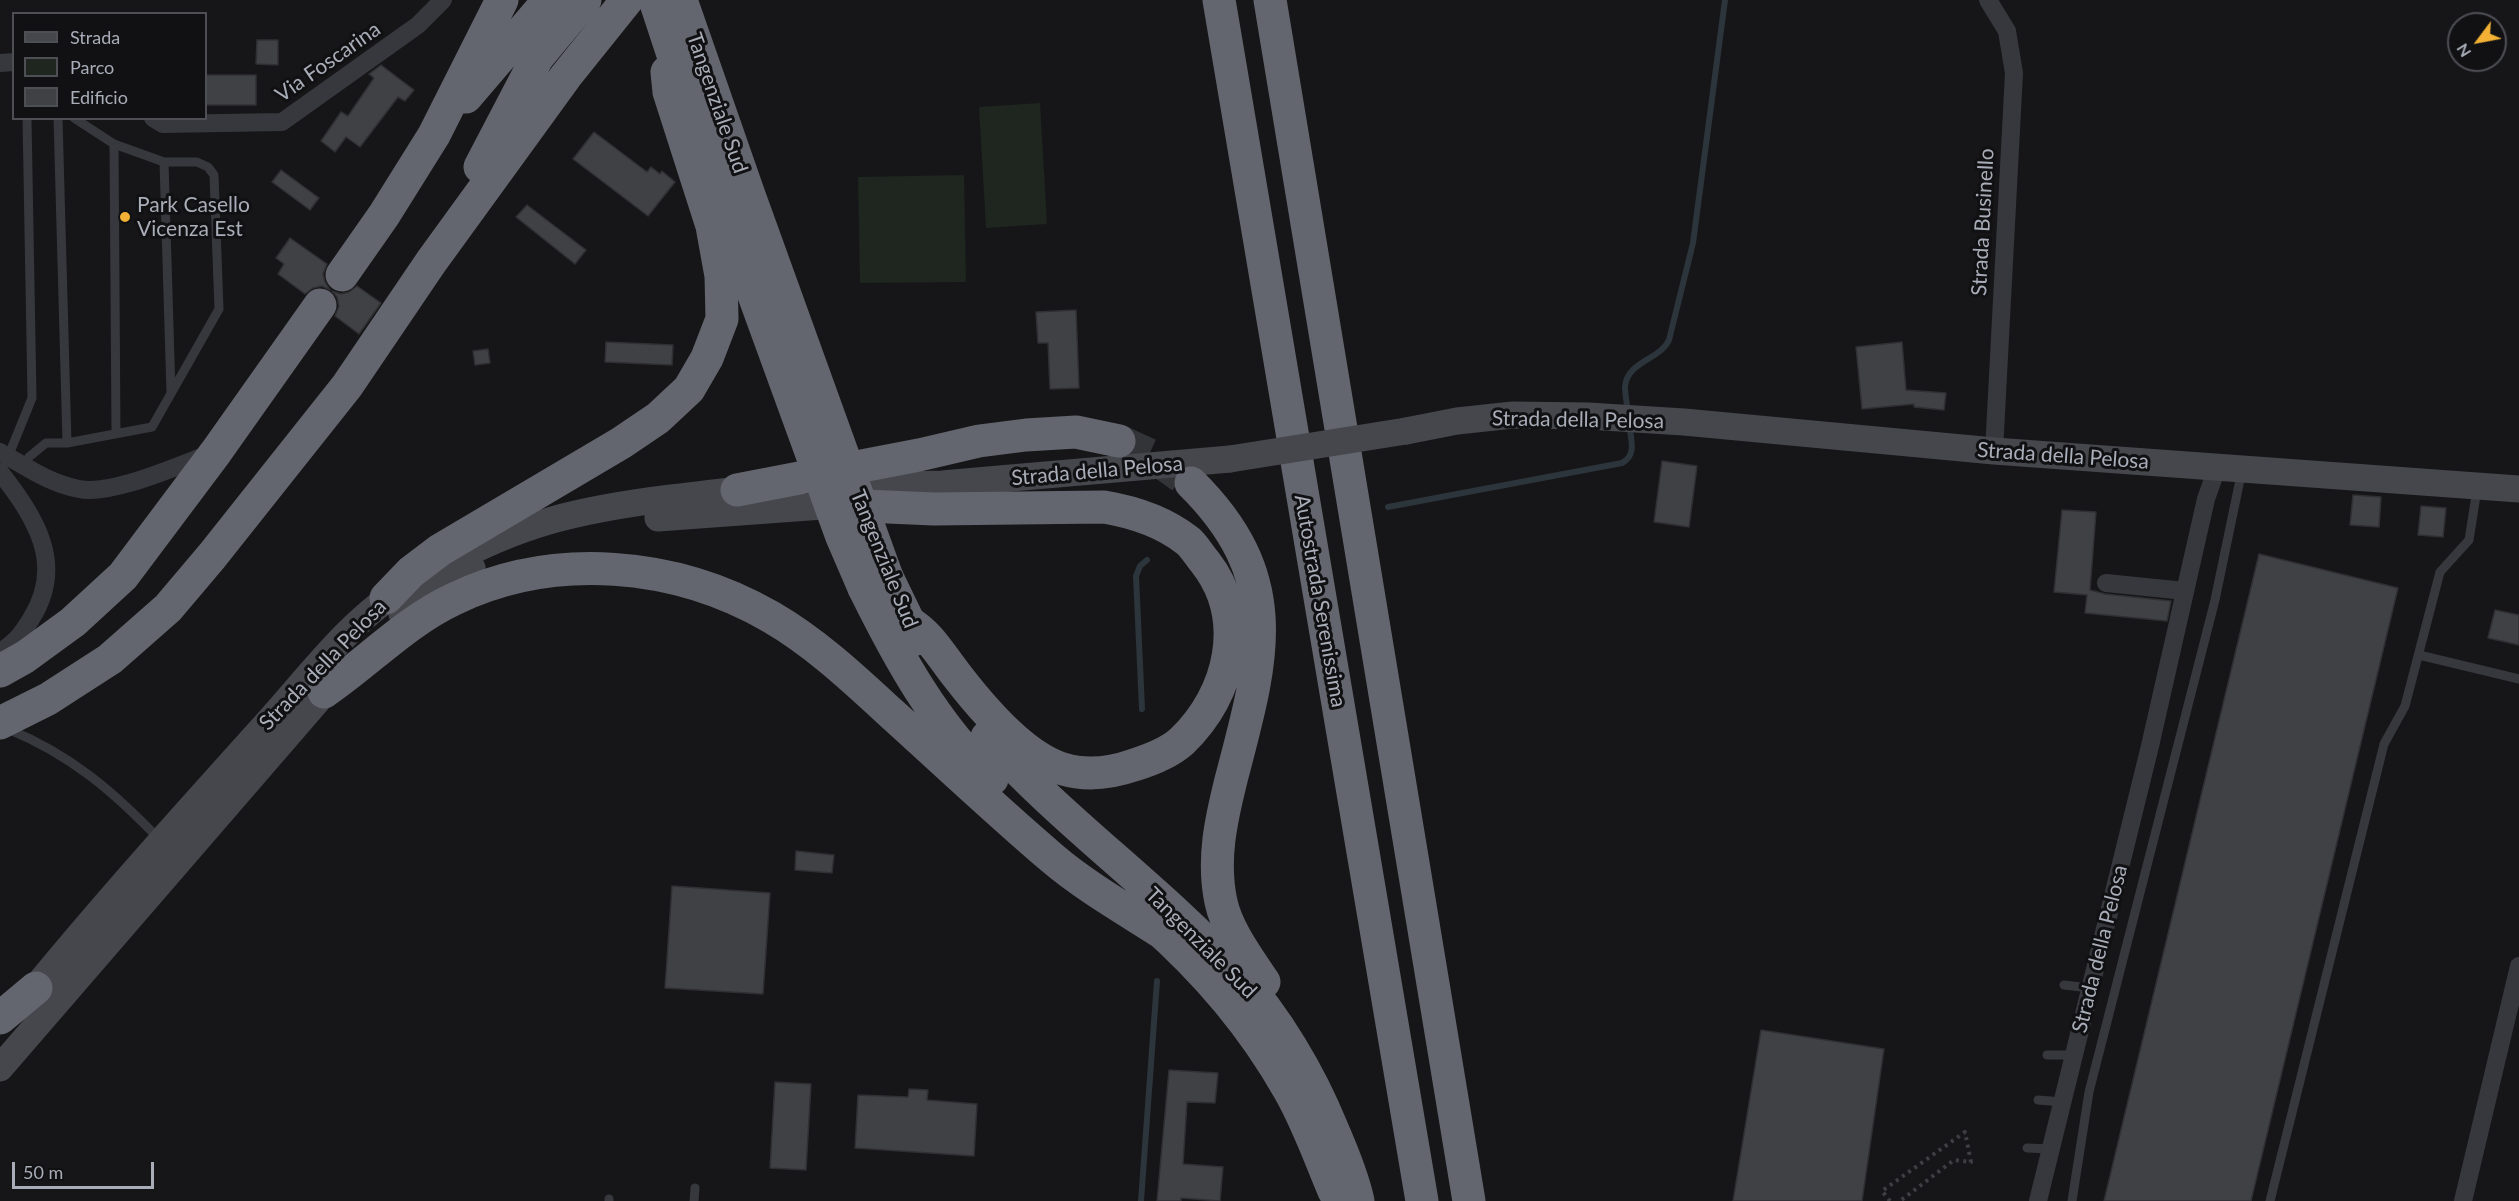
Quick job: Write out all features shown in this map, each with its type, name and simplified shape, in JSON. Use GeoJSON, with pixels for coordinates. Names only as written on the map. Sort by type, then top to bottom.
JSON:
{"type":"FeatureCollection","features":[{"type":"Feature","properties":{"kind":"highway"},"geometry":{"type":"LineString","coordinates":[[342,275],[384,215],[434,135],[502,0]]}},
{"type":"Feature","properties":{"kind":"highway"},"geometry":{"type":"LineString","coordinates":[[434,135],[549,0]]}},
{"type":"Feature","properties":{"kind":"highway"},"geometry":{"type":"LineString","coordinates":[[431,262],[537,58],[585,0]]}},
{"type":"Feature","properties":{"kind":"highway"},"geometry":{"type":"LineString","coordinates":[[0,724],[48,699],[110,659],[168,608],[213,556],[347,386],[431,262],[566,76],[627,0]]}},
{"type":"Feature","properties":{"kind":"highway","name":"Tangenziale Sud"},"geometry":{"type":"LineString","coordinates":[[655,0],[739,254],[842,537],[907,621],[959,703],[1016,769],[1183,919],[1244,983],[1277,1028],[1306,1074],[1333,1130],[1351,1199]]}},
{"type":"Feature","properties":{"kind":"highway","name":"Tangenziale Sud"},"geometry":{"type":"LineString","coordinates":[[681,0],[749,195],[876,582],[890,640],[919,691],[977,765],[1034,819],[1164,934],[1206,977],[1257,1039],[1290,1091],[1351,1199]]}},
{"type":"Feature","properties":{"kind":"highway"},"geometry":{"type":"LineString","coordinates":[[1202,0],[1311,544]]}},
{"type":"Feature","properties":{"kind":"highway","name":"Autostrada Serenissima"},"geometry":{"type":"LineString","coordinates":[[1219,0],[1422,1201]]}},
{"type":"Feature","properties":{"kind":"highway"},"geometry":{"type":"LineString","coordinates":[[1270,0],[1469,1201]]}},
{"type":"Feature","properties":{"kind":"highway"},"geometry":{"type":"LineString","coordinates":[[1279,0],[1339,413]]}},
{"type":"Feature","properties":{"kind":"highway"},"geometry":{"type":"LineString","coordinates":[[386,598],[411,572],[440,550],[621,443],[658,418],[689,389],[707,358],[722,319],[721,276],[712,226],[669,92],[664,31]]}},
{"type":"Feature","properties":{"kind":"highway"},"geometry":{"type":"LineString","coordinates":[[0,671],[25,657],[73,622],[116,583],[142,554],[320,305]]}},
{"type":"Feature","properties":{"kind":"highway"},"geometry":{"type":"LineString","coordinates":[[737,490],[991,439],[1076,432],[1119,441]]}},
{"type":"Feature","properties":{"kind":"highway"},"geometry":{"type":"LineString","coordinates":[[1191,483],[1213,505],[1239,545],[1252,576],[1258,604],[1260,643],[1256,682],[1220,825],[1217,866],[1221,903],[1245,953],[1316,1062],[1338,1109],[1351,1152],[1351,1199]]}},
{"type":"Feature","properties":{"kind":"highway"},"geometry":{"type":"LineString","coordinates":[[842,505],[934,509],[1104,507],[1131,512],[1161,524],[1189,541],[1213,572],[1226,600],[1230,634],[1228,667],[1210,708],[1181,742],[1150,760],[1111,773],[1087,772],[1062,768],[1024,747],[984,709],[956,675],[936,645],[921,629],[907,621]]}},
{"type":"Feature","properties":{"kind":"highway"},"geometry":{"type":"LineString","coordinates":[[324,692],[355,671],[418,618],[455,598],[507,580],[553,570],[620,568],[678,579],[726,596],[771,617],[820,651],[1054,860],[1110,900],[1164,934]]}},
{"type":"Feature","properties":{"kind":"highway"},"geometry":{"type":"LineString","coordinates":[[0,1018],[36,988]]}},
{"type":"Feature","properties":{"kind":"street","name":"Via Foscarina"},"geometry":{"type":"LineString","coordinates":[[156,120],[163,124],[282,122],[418,25],[443,0]]}},
{"type":"Feature","properties":{"kind":"street","name":"Strada Businello"},"geometry":{"type":"LineString","coordinates":[[1988,0],[2007,32],[2014,73],[1994,451]]}},
{"type":"Feature","properties":{"kind":"street","name":"Strada della Pelosa"},"geometry":{"type":"LineString","coordinates":[[0,1032],[160,840],[350,632],[386,598],[465,554],[509,533],[547,520],[638,502],[737,490],[942,484],[1230,459],[1457,421],[1513,415],[1588,416],[1994,451],[2519,489]]}},
{"type":"Feature","properties":{"kind":"street"},"geometry":{"type":"LineString","coordinates":[[2,460],[24,465],[57,483],[81,490],[120,485],[216,452]]}},
{"type":"Feature","properties":{"kind":"street"},"geometry":{"type":"LineString","coordinates":[[0,652],[15,643],[39,606],[45,587],[47,557],[35,524],[18,495],[2,460]]}},
{"type":"Feature","properties":{"kind":"street","name":"Strada della Pelosa"},"geometry":{"type":"LineString","coordinates":[[2038,1201],[2150,746],[2206,499],[2230,469]]}},
{"type":"Feature","properties":{"kind":"street","name":"Strada della Pelosa"},"geometry":{"type":"LineString","coordinates":[[842,505],[889,497],[942,484]]}},
{"type":"Feature","properties":{"kind":"street","name":"Tangenziale Sud"},"geometry":{"type":"LineString","coordinates":[[594,526],[684,515],[842,505]]}},
{"type":"Feature","properties":{"kind":"street","name":"Strada della Pelosa"},"geometry":{"type":"LineString","coordinates":[[0,1068],[324,692],[385,628],[433,591],[511,548],[594,526]]}},
{"type":"Feature","properties":{"kind":"street"},"geometry":{"type":"LineString","coordinates":[[2106,583],[2185,591]]}},
{"type":"Feature","properties":{"kind":"street"},"geometry":{"type":"LineString","coordinates":[[2463,1201],[2519,966]]}},
{"type":"Feature","properties":{"kind":"lane"},"geometry":{"type":"LineString","coordinates":[[2,460],[32,398],[27,120]]}},
{"type":"Feature","properties":{"kind":"lane"},"geometry":{"type":"LineString","coordinates":[[58,120],[67,443]]}},
{"type":"Feature","properties":{"kind":"lane"},"geometry":{"type":"LineString","coordinates":[[24,465],[29,457],[46,443],[67,443],[152,427],[219,309],[214,175],[208,167],[197,162],[164,162],[114,144],[77,120]]}},
{"type":"Feature","properties":{"kind":"lane"},"geometry":{"type":"LineString","coordinates":[[114,144],[116,434]]}},
{"type":"Feature","properties":{"kind":"lane"},"geometry":{"type":"LineString","coordinates":[[164,162],[171,394]]}},
{"type":"Feature","properties":{"kind":"lane"},"geometry":{"type":"LineString","coordinates":[[2072,1201],[2089,1092],[2215,600],[2230,469]]}},
{"type":"Feature","properties":{"kind":"lane"},"geometry":{"type":"LineString","coordinates":[[2270,1201],[2384,744],[2404,706],[2440,572],[2469,540],[2477,486]]}},
{"type":"Feature","properties":{"kind":"lane"},"geometry":{"type":"LineString","coordinates":[[2419,655],[2519,679]]}},
{"type":"Feature","properties":{"kind":"lane"},"geometry":{"type":"LineString","coordinates":[[0,724],[74,762],[105,786],[160,840]]}},
{"type":"Feature","properties":{"kind":"lane"},"geometry":{"type":"LineString","coordinates":[[2064,985],[2090,988]]}},
{"type":"Feature","properties":{"kind":"lane"},"geometry":{"type":"LineString","coordinates":[[2047,1055],[2074,1055]]}},
{"type":"Feature","properties":{"kind":"lane"},"geometry":{"type":"LineString","coordinates":[[2037,1100],[2062,1102]]}},
{"type":"Feature","properties":{"kind":"lane"},"geometry":{"type":"LineString","coordinates":[[2027,1148],[2050,1149]]}},
{"type":"Feature","properties":{"kind":"lane"},"geometry":{"type":"LineString","coordinates":[[694,1201],[695,1188]]}},
{"type":"Feature","properties":{"kind":"path"},"geometry":{"type":"LineString","coordinates":[[1890,1201],[1882,1191],[1965,1132],[1971,1162],[1954,1160],[1900,1201]]}},
{"type":"Feature","properties":{"kind":"green space"},"geometry":{"type":"Polygon","coordinates":[[[1040,103],[1047,224],[986,228],[979,107],[1040,103]]]}},
{"type":"Feature","properties":{"kind":"green space"},"geometry":{"type":"Polygon","coordinates":[[[964,175],[966,282],[860,283],[858,177],[964,175]]]}},
{"type":"Feature","properties":{"kind":"building"},"geometry":{"type":"Polygon","coordinates":[[[257,40],[278,40],[278,65],[256,64],[257,40]]]}},
{"type":"Feature","properties":{"kind":"building"},"geometry":{"type":"Polygon","coordinates":[[[381,65],[414,90],[405,101],[398,97],[360,147],[346,137],[335,152],[321,141],[341,112],[348,116],[374,78],[369,74],[381,65]]]}},
{"type":"Feature","properties":{"kind":"building"},"geometry":{"type":"Polygon","coordinates":[[[207,75],[256,75],[256,105],[207,105],[207,75]]]}},
{"type":"Feature","properties":{"kind":"building"},"geometry":{"type":"Polygon","coordinates":[[[594,132],[647,172],[651,167],[660,174],[662,171],[675,182],[648,216],[573,159],[594,132]]]}},
{"type":"Feature","properties":{"kind":"building"},"geometry":{"type":"Polygon","coordinates":[[[281,170],[319,198],[310,210],[272,182],[281,170]]]}},
{"type":"Feature","properties":{"kind":"building"},"geometry":{"type":"Polygon","coordinates":[[[527,205],[586,250],[575,264],[516,217],[527,205]]]}},
{"type":"Feature","properties":{"kind":"building"},"geometry":{"type":"Polygon","coordinates":[[[290,238],[327,264],[323,274],[330,290],[322,286],[313,288],[305,294],[278,274],[284,264],[276,258],[290,238]]]}},
{"type":"Feature","properties":{"kind":"building"},"geometry":{"type":"Polygon","coordinates":[[[357,286],[381,303],[359,334],[335,316],[339,306],[337,297],[332,291],[341,294],[357,286]]]}},
{"type":"Feature","properties":{"kind":"building"},"geometry":{"type":"Polygon","coordinates":[[[1076,310],[1079,388],[1050,389],[1048,343],[1038,343],[1036,312],[1076,310]]]}},
{"type":"Feature","properties":{"kind":"building"},"geometry":{"type":"Polygon","coordinates":[[[606,342],[673,345],[672,365],[605,362],[606,342]]]}},
{"type":"Feature","properties":{"kind":"building"},"geometry":{"type":"Polygon","coordinates":[[[1902,342],[1906,390],[1946,393],[1944,410],[1914,407],[1914,404],[1862,409],[1856,347],[1902,342]]]}},
{"type":"Feature","properties":{"kind":"building"},"geometry":{"type":"Polygon","coordinates":[[[488,349],[490,363],[475,365],[473,351],[488,349]]]}},
{"type":"Feature","properties":{"kind":"building"},"geometry":{"type":"Polygon","coordinates":[[[1662,461],[1697,466],[1689,527],[1654,522],[1662,461]]]}},
{"type":"Feature","properties":{"kind":"building"},"geometry":{"type":"Polygon","coordinates":[[[2353,495],[2381,497],[2379,527],[2350,525],[2353,495]]]}},
{"type":"Feature","properties":{"kind":"building"},"geometry":{"type":"Polygon","coordinates":[[[2421,506],[2446,508],[2443,537],[2418,535],[2421,506]]]}},
{"type":"Feature","properties":{"kind":"building"},"geometry":{"type":"Polygon","coordinates":[[[2062,510],[2096,512],[2090,590],[2105,594],[2171,601],[2167,621],[2085,613],[2087,595],[2054,592],[2062,510]]]}},
{"type":"Feature","properties":{"kind":"building"},"geometry":{"type":"Polygon","coordinates":[[[2259,554],[2398,588],[2251,1201],[2104,1201],[2259,554]]]}},
{"type":"Feature","properties":{"kind":"building"},"geometry":{"type":"Polygon","coordinates":[[[2495,610],[2519,615],[2519,645],[2488,638],[2495,610]]]}},
{"type":"Feature","properties":{"kind":"building"},"geometry":{"type":"Polygon","coordinates":[[[796,851],[834,855],[832,873],[795,870],[796,851]]]}},
{"type":"Feature","properties":{"kind":"building"},"geometry":{"type":"Polygon","coordinates":[[[672,886],[770,893],[763,994],[665,988],[672,886]]]}},
{"type":"Feature","properties":{"kind":"building"},"geometry":{"type":"Polygon","coordinates":[[[1761,1030],[1884,1049],[1862,1201],[1733,1201],[1761,1030]]]}},
{"type":"Feature","properties":{"kind":"building"},"geometry":{"type":"Polygon","coordinates":[[[1169,1070],[1218,1073],[1215,1103],[1187,1102],[1183,1164],[1223,1167],[1220,1201],[1181,1198],[1181,1201],[1157,1201],[1169,1070]]]}},
{"type":"Feature","properties":{"kind":"building"},"geometry":{"type":"Polygon","coordinates":[[[775,1082],[811,1084],[806,1170],[770,1168],[775,1082]]]}},
{"type":"Feature","properties":{"kind":"building"},"geometry":{"type":"Polygon","coordinates":[[[909,1089],[928,1090],[927,1100],[977,1104],[974,1156],[855,1148],[858,1095],[908,1097],[909,1089]]]}},
{"type":"Feature","properties":{"kind":"waterway"},"geometry":{"type":"LineString","coordinates":[[1628,412],[1625,387],[1627,378],[1637,366],[1665,347],[1669,340],[1693,243],[1725,0]]}},
{"type":"Feature","properties":{"kind":"waterway"},"geometry":{"type":"LineString","coordinates":[[1388,507],[1622,463],[1627,460],[1631,451],[1629,425]]}},
{"type":"Feature","properties":{"kind":"waterway"},"geometry":{"type":"LineString","coordinates":[[1142,709],[1136,576],[1140,566],[1147,560]]}},
{"type":"Feature","properties":{"kind":"waterway"},"geometry":{"type":"LineString","coordinates":[[1141,1201],[1157,981]]}},
{"type":"Feature","properties":{"kind":"tunnel"},"geometry":{"type":"LineString","coordinates":[[1119,441],[1154,457],[1182,477]]}},
{"type":"Feature","properties":{"kind":"place","name":"Park Casello Vicenza Est"},"geometry":{"type":"Point","coordinates":[125,217]}}]}
